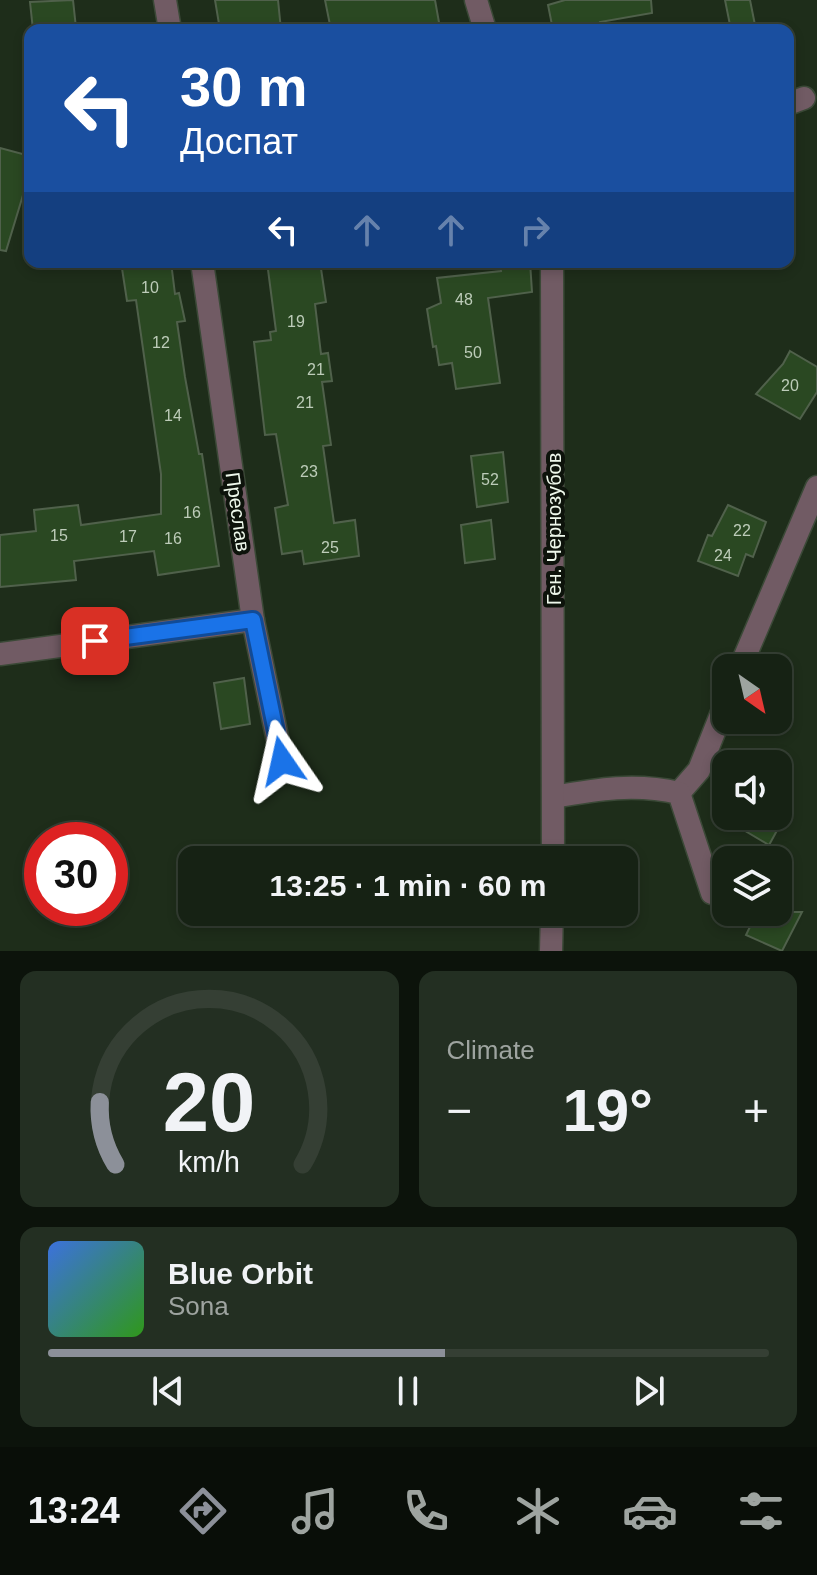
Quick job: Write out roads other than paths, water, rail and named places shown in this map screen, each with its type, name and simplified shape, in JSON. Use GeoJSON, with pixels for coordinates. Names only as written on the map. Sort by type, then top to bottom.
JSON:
{"type":"FeatureCollection","features":[{"type":"Feature","properties":{"kind":"street"},"geometry":{"type":"LineString","coordinates":[[165,0],[169,24]]}},
{"type":"Feature","properties":{"kind":"street"},"geometry":{"type":"LineString","coordinates":[[476,0],[483,24]]}},
{"type":"Feature","properties":{"kind":"street","name":"Преслав"},"geometry":{"type":"LineString","coordinates":[[203,268],[253,620],[282,761]]}},
{"type":"Feature","properties":{"kind":"street","name":"Ген. Чернозубов"},"geometry":{"type":"LineString","coordinates":[[552,268],[553,846]]}},
{"type":"Feature","properties":{"kind":"street"},"geometry":{"type":"LineString","coordinates":[[746,654],[817,487]]}},
{"type":"Feature","properties":{"kind":"street"},"geometry":{"type":"LineString","coordinates":[[0,654],[253,620]]}},
{"type":"Feature","properties":{"kind":"street"},"geometry":{"type":"LineString","coordinates":[[679,793],[699,770],[713,734]]}},
{"type":"Feature","properties":{"kind":"street"},"geometry":{"type":"LineString","coordinates":[[554,797],[618,786],[649,786],[679,793]]}},
{"type":"Feature","properties":{"kind":"street"},"geometry":{"type":"LineString","coordinates":[[679,793],[712,893]]}},
{"type":"Feature","properties":{"kind":"street"},"geometry":{"type":"LineString","coordinates":[[551,951],[552,926]]}}]}
